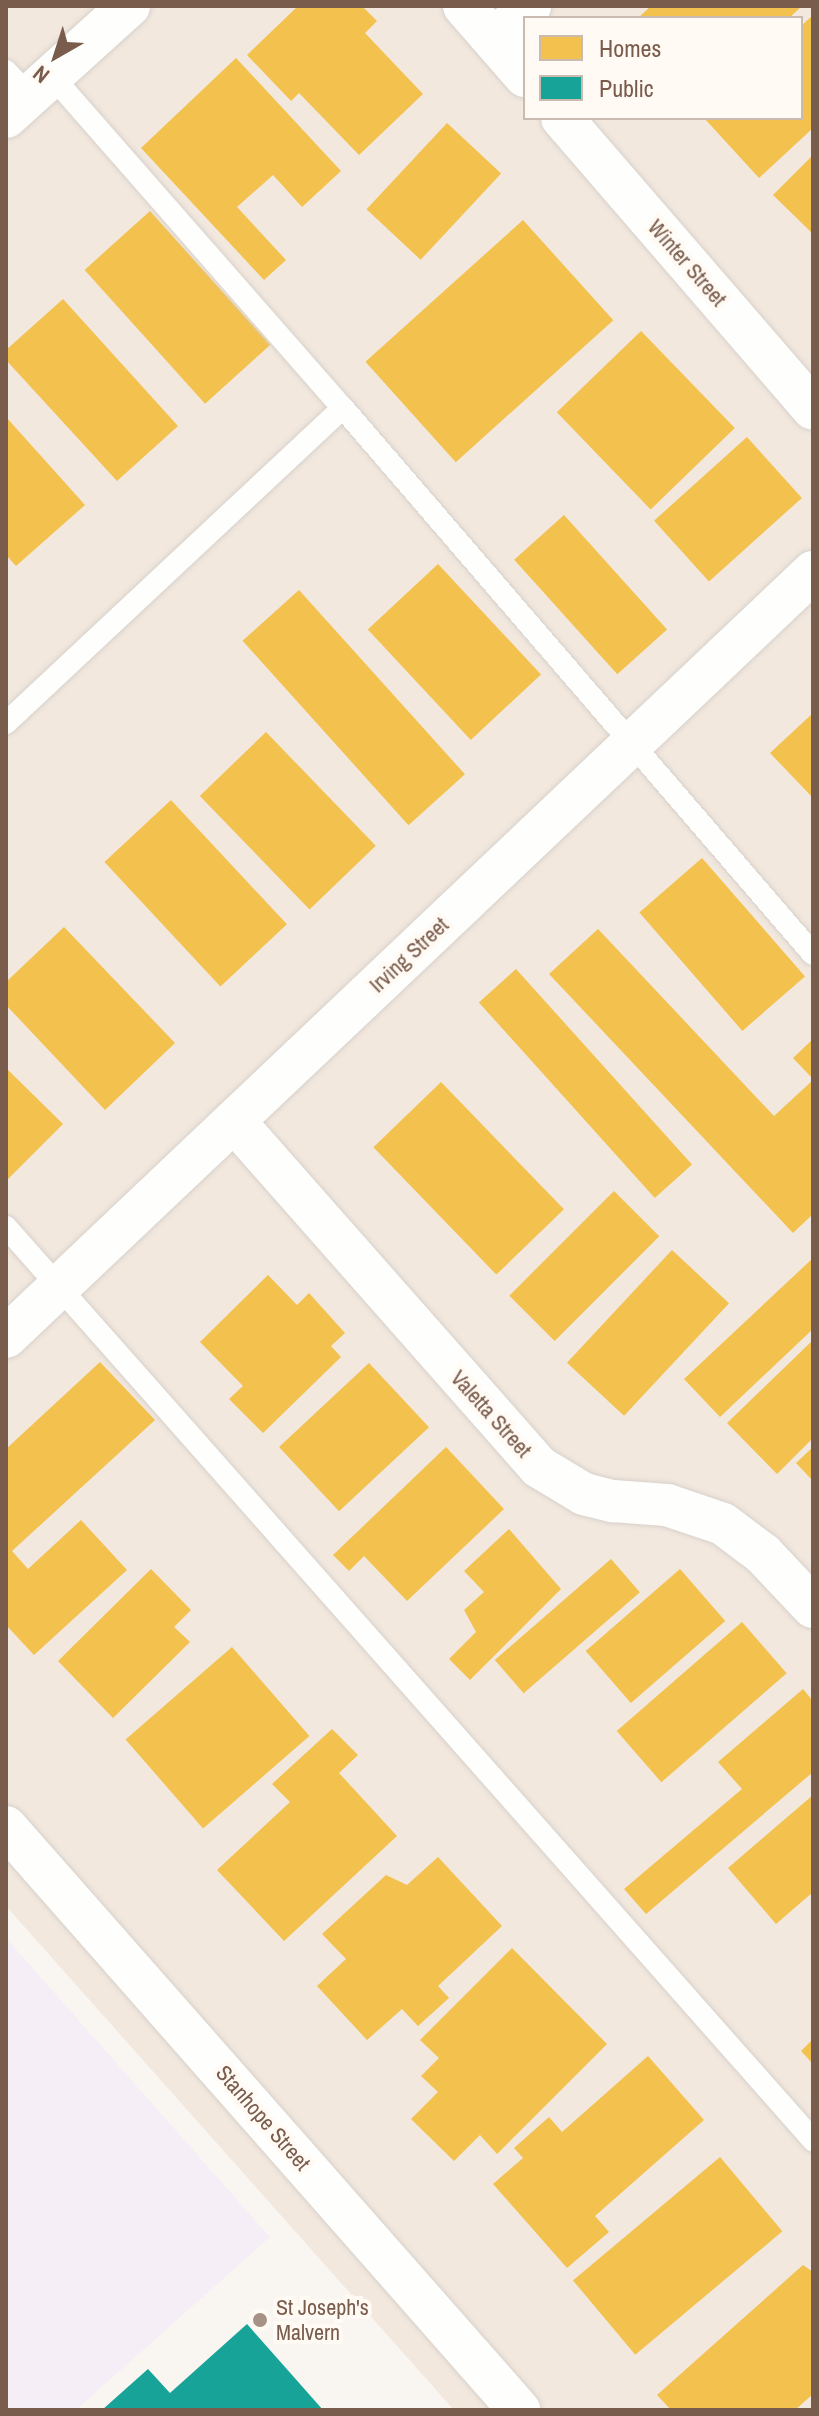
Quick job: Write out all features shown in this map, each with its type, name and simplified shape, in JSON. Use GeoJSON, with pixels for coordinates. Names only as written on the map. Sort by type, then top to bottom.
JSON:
{"type":"FeatureCollection","features":[{"type":"Feature","properties":{"kind":"street"},"geometry":{"type":"LineString","coordinates":[[23,90],[129,6]]}},
{"type":"Feature","properties":{"kind":"street"},"geometry":{"type":"LineString","coordinates":[[464,6],[523,74]]}},
{"type":"Feature","properties":{"kind":"street"},"geometry":{"type":"LineString","coordinates":[[494,40],[530,6]]}},
{"type":"Feature","properties":{"kind":"street","name":"Winter Street"},"geometry":{"type":"LineString","coordinates":[[564,120],[813,409]]}},
{"type":"Feature","properties":{"kind":"street","name":"Irving Street"},"geometry":{"type":"LineString","coordinates":[[6,1337],[813,572]]}},
{"type":"Feature","properties":{"kind":"street","name":"Valetta Street"},"geometry":{"type":"LineString","coordinates":[[234,1121],[539,1467],[584,1494],[613,1501],[667,1505],[723,1524],[763,1554],[813,1607]]}},
{"type":"Feature","properties":{"kind":"street","name":"Stanhope Street"},"geometry":{"type":"LineString","coordinates":[[6,1827],[519,2410]]}},
{"type":"Feature","properties":{"kind":"lane"},"geometry":{"type":"LineString","coordinates":[[23,90],[343,408],[813,954]]}},
{"type":"Feature","properties":{"kind":"lane"},"geometry":{"type":"LineString","coordinates":[[6,723],[343,408]]}},
{"type":"Feature","properties":{"kind":"lane"},"geometry":{"type":"LineString","coordinates":[[6,1227],[813,2140]]}},
{"type":"Feature","properties":{"kind":"shaded area"},"geometry":{"type":"Polygon","coordinates":[[[6,6],[813,6],[813,2410],[454,2410],[6,1906],[6,6]]]}},
{"type":"Feature","properties":{"kind":"shaded area"},"geometry":{"type":"Polygon","coordinates":[[[6,1938],[270,2237],[76,2410],[6,2410],[6,1938]]]}},
{"type":"Feature","properties":{"kind":"building: Homes"},"geometry":{"type":"Polygon","coordinates":[[[298,6],[362,6],[377,21],[365,33],[423,94],[359,155],[299,93],[291,101],[247,55],[298,6]]]}},
{"type":"Feature","properties":{"kind":"building: Homes"},"geometry":{"type":"Polygon","coordinates":[[[651,6],[802,6],[791,16],[640,16],[651,6]]]}},
{"type":"Feature","properties":{"kind":"building: Homes"},"geometry":{"type":"Polygon","coordinates":[[[813,15],[813,128],[759,178],[706,120],[803,120],[803,24],[813,15]]]}},
{"type":"Feature","properties":{"kind":"building: Homes"},"geometry":{"type":"Polygon","coordinates":[[[236,58],[341,171],[302,207],[273,175],[237,207],[286,260],[264,280],[141,148],[236,58]]]}},
{"type":"Feature","properties":{"kind":"building: Homes"},"geometry":{"type":"Polygon","coordinates":[[[447,123],[501,173],[421,260],[367,209],[447,123]]]}},
{"type":"Feature","properties":{"kind":"building: Homes"},"geometry":{"type":"Polygon","coordinates":[[[813,155],[813,234],[773,195],[813,155]]]}},
{"type":"Feature","properties":{"kind":"building: Homes"},"geometry":{"type":"Polygon","coordinates":[[[150,211],[270,345],[205,404],[85,270],[150,211]]]}},
{"type":"Feature","properties":{"kind":"building: Homes"},"geometry":{"type":"Polygon","coordinates":[[[523,220],[613,320],[456,462],[365,362],[523,220]]]}},
{"type":"Feature","properties":{"kind":"building: Homes"},"geometry":{"type":"Polygon","coordinates":[[[63,299],[178,426],[117,481],[6,360],[6,350],[63,299]]]}},
{"type":"Feature","properties":{"kind":"building: Homes"},"geometry":{"type":"Polygon","coordinates":[[[641,331],[735,428],[651,509],[557,412],[641,331]]]}},
{"type":"Feature","properties":{"kind":"building: Homes"},"geometry":{"type":"Polygon","coordinates":[[[6,417],[85,505],[16,566],[6,555],[6,417]]]}},
{"type":"Feature","properties":{"kind":"building: Homes"},"geometry":{"type":"Polygon","coordinates":[[[747,437],[802,498],[709,582],[654,521],[747,437]]]}},
{"type":"Feature","properties":{"kind":"building: Homes"},"geometry":{"type":"Polygon","coordinates":[[[564,515],[667,629],[617,674],[514,560],[564,515]]]}},
{"type":"Feature","properties":{"kind":"building: Homes"},"geometry":{"type":"Polygon","coordinates":[[[438,564],[541,674],[471,740],[368,629],[438,564]]]}},
{"type":"Feature","properties":{"kind":"building: Homes"},"geometry":{"type":"Polygon","coordinates":[[[299,590],[465,774],[408,825],[243,641],[299,590]]]}},
{"type":"Feature","properties":{"kind":"building: Homes"},"geometry":{"type":"Polygon","coordinates":[[[813,713],[813,798],[770,753],[813,713]]]}},
{"type":"Feature","properties":{"kind":"building: Homes"},"geometry":{"type":"Polygon","coordinates":[[[266,732],[376,846],[310,910],[200,796],[266,732]]]}},
{"type":"Feature","properties":{"kind":"building: Homes"},"geometry":{"type":"Polygon","coordinates":[[[171,800],[287,924],[220,986],[104,862],[171,800]]]}},
{"type":"Feature","properties":{"kind":"building: Homes"},"geometry":{"type":"Polygon","coordinates":[[[702,858],[805,976],[742,1031],[639,912],[702,858]]]}},
{"type":"Feature","properties":{"kind":"building: Homes"},"geometry":{"type":"Polygon","coordinates":[[[64,927],[175,1043],[105,1110],[6,1005],[6,982],[64,927]]]}},
{"type":"Feature","properties":{"kind":"building: Homes"},"geometry":{"type":"Polygon","coordinates":[[[598,929],[774,1116],[813,1080],[813,1214],[793,1233],[549,974],[598,929]]]}},
{"type":"Feature","properties":{"kind":"building: Homes"},"geometry":{"type":"Polygon","coordinates":[[[516,969],[692,1164],[655,1198],[479,1002],[516,969]]]}},
{"type":"Feature","properties":{"kind":"building: Homes"},"geometry":{"type":"Polygon","coordinates":[[[813,1039],[813,1079],[793,1058],[813,1039]]]}},
{"type":"Feature","properties":{"kind":"building: Homes"},"geometry":{"type":"Polygon","coordinates":[[[6,1068],[63,1124],[6,1181],[6,1068]]]}},
{"type":"Feature","properties":{"kind":"building: Homes"},"geometry":{"type":"Polygon","coordinates":[[[441,1082],[564,1209],[496,1275],[373,1147],[441,1082]]]}},
{"type":"Feature","properties":{"kind":"building: Homes"},"geometry":{"type":"Polygon","coordinates":[[[614,1191],[659,1236],[555,1341],[509,1296],[614,1191]]]}},
{"type":"Feature","properties":{"kind":"building: Homes"},"geometry":{"type":"Polygon","coordinates":[[[672,1250],[729,1303],[624,1416],[567,1363],[672,1250]]]}},
{"type":"Feature","properties":{"kind":"building: Homes"},"geometry":{"type":"Polygon","coordinates":[[[813,1258],[813,1329],[720,1417],[684,1379],[813,1258]]]}},
{"type":"Feature","properties":{"kind":"building: Homes"},"geometry":{"type":"Polygon","coordinates":[[[268,1275],[297,1305],[309,1293],[345,1333],[331,1346],[341,1357],[263,1433],[229,1399],[243,1386],[200,1342],[268,1275]]]}},
{"type":"Feature","properties":{"kind":"building: Homes"},"geometry":{"type":"Polygon","coordinates":[[[813,1340],[813,1438],[777,1474],[727,1423],[813,1340]]]}},
{"type":"Feature","properties":{"kind":"building: Homes"},"geometry":{"type":"Polygon","coordinates":[[[100,1362],[155,1420],[12,1551],[28,1569],[81,1520],[127,1570],[34,1655],[6,1625],[6,1449],[100,1362]]]}},
{"type":"Feature","properties":{"kind":"building: Homes"},"geometry":{"type":"Polygon","coordinates":[[[369,1363],[429,1427],[339,1511],[279,1447],[369,1363]]]}},
{"type":"Feature","properties":{"kind":"building: Homes"},"geometry":{"type":"Polygon","coordinates":[[[446,1447],[504,1509],[407,1601],[364,1556],[349,1571],[333,1555],[446,1447]]]}},
{"type":"Feature","properties":{"kind":"building: Homes"},"geometry":{"type":"Polygon","coordinates":[[[813,1447],[813,1481],[796,1463],[813,1447]]]}},
{"type":"Feature","properties":{"kind":"building: Homes"},"geometry":{"type":"Polygon","coordinates":[[[509,1529],[561,1589],[470,1680],[449,1659],[476,1632],[464,1610],[484,1592],[464,1571],[509,1529]]]}},
{"type":"Feature","properties":{"kind":"building: Homes"},"geometry":{"type":"Polygon","coordinates":[[[611,1559],[640,1592],[524,1693],[495,1660],[611,1559]]]}},
{"type":"Feature","properties":{"kind":"building: Homes"},"geometry":{"type":"Polygon","coordinates":[[[151,1569],[191,1610],[174,1627],[190,1642],[113,1718],[58,1661],[151,1569]]]}},
{"type":"Feature","properties":{"kind":"building: Homes"},"geometry":{"type":"Polygon","coordinates":[[[680,1569],[725,1621],[631,1703],[586,1651],[680,1569]]]}},
{"type":"Feature","properties":{"kind":"building: Homes"},"geometry":{"type":"Polygon","coordinates":[[[742,1622],[787,1673],[661,1782],[617,1731],[742,1622]]]}},
{"type":"Feature","properties":{"kind":"building: Homes"},"geometry":{"type":"Polygon","coordinates":[[[232,1647],[309,1736],[203,1829],[126,1740],[232,1647]]]}},
{"type":"Feature","properties":{"kind":"building: Homes"},"geometry":{"type":"Polygon","coordinates":[[[803,1689],[813,1701],[813,1772],[646,1914],[624,1889],[742,1789],[718,1762],[803,1689]]]}},
{"type":"Feature","properties":{"kind":"building: Homes"},"geometry":{"type":"Polygon","coordinates":[[[332,1729],[358,1755],[339,1773],[397,1836],[284,1941],[217,1870],[290,1802],[272,1784],[332,1729]]]}},
{"type":"Feature","properties":{"kind":"building: Homes"},"geometry":{"type":"Polygon","coordinates":[[[813,1795],[813,1892],[776,1924],[728,1868],[813,1795]]]}},
{"type":"Feature","properties":{"kind":"building: Homes"},"geometry":{"type":"Polygon","coordinates":[[[438,1857],[502,1926],[438,1986],[449,1998],[418,2026],[402,2009],[367,2040],[317,1986],[346,1959],[322,1934],[386,1875],[407,1885],[438,1857]]]}},
{"type":"Feature","properties":{"kind":"building: Homes"},"geometry":{"type":"Polygon","coordinates":[[[512,1948],[607,2044],[497,2154],[480,2135],[454,2161],[411,2119],[438,2092],[421,2076],[439,2058],[420,2040],[512,1948]]]}},
{"type":"Feature","properties":{"kind":"building: Homes"},"geometry":{"type":"Polygon","coordinates":[[[813,2039],[813,2064],[801,2051],[813,2039]]]}},
{"type":"Feature","properties":{"kind":"building: Homes"},"geometry":{"type":"Polygon","coordinates":[[[648,2056],[704,2120],[595,2216],[609,2232],[567,2268],[493,2184],[523,2158],[514,2148],[549,2117],[562,2132],[648,2056]]]}},
{"type":"Feature","properties":{"kind":"building: Homes"},"geometry":{"type":"Polygon","coordinates":[[[720,2157],[782,2231],[635,2355],[573,2280],[720,2157]]]}},
{"type":"Feature","properties":{"kind":"building: Homes"},"geometry":{"type":"Polygon","coordinates":[[[803,2265],[813,2272],[813,2394],[795,2410],[671,2410],[657,2395],[803,2265]]]}},
{"type":"Feature","properties":{"kind":"building: Public"},"geometry":{"type":"Polygon","coordinates":[[[247,2324],[323,2410],[102,2410],[148,2369],[170,2393],[247,2324]]]}},
{"type":"Feature","properties":{"kind":"place","name":"St Joseph's Malvern"},"geometry":{"type":"Point","coordinates":[260,2320]}}]}
